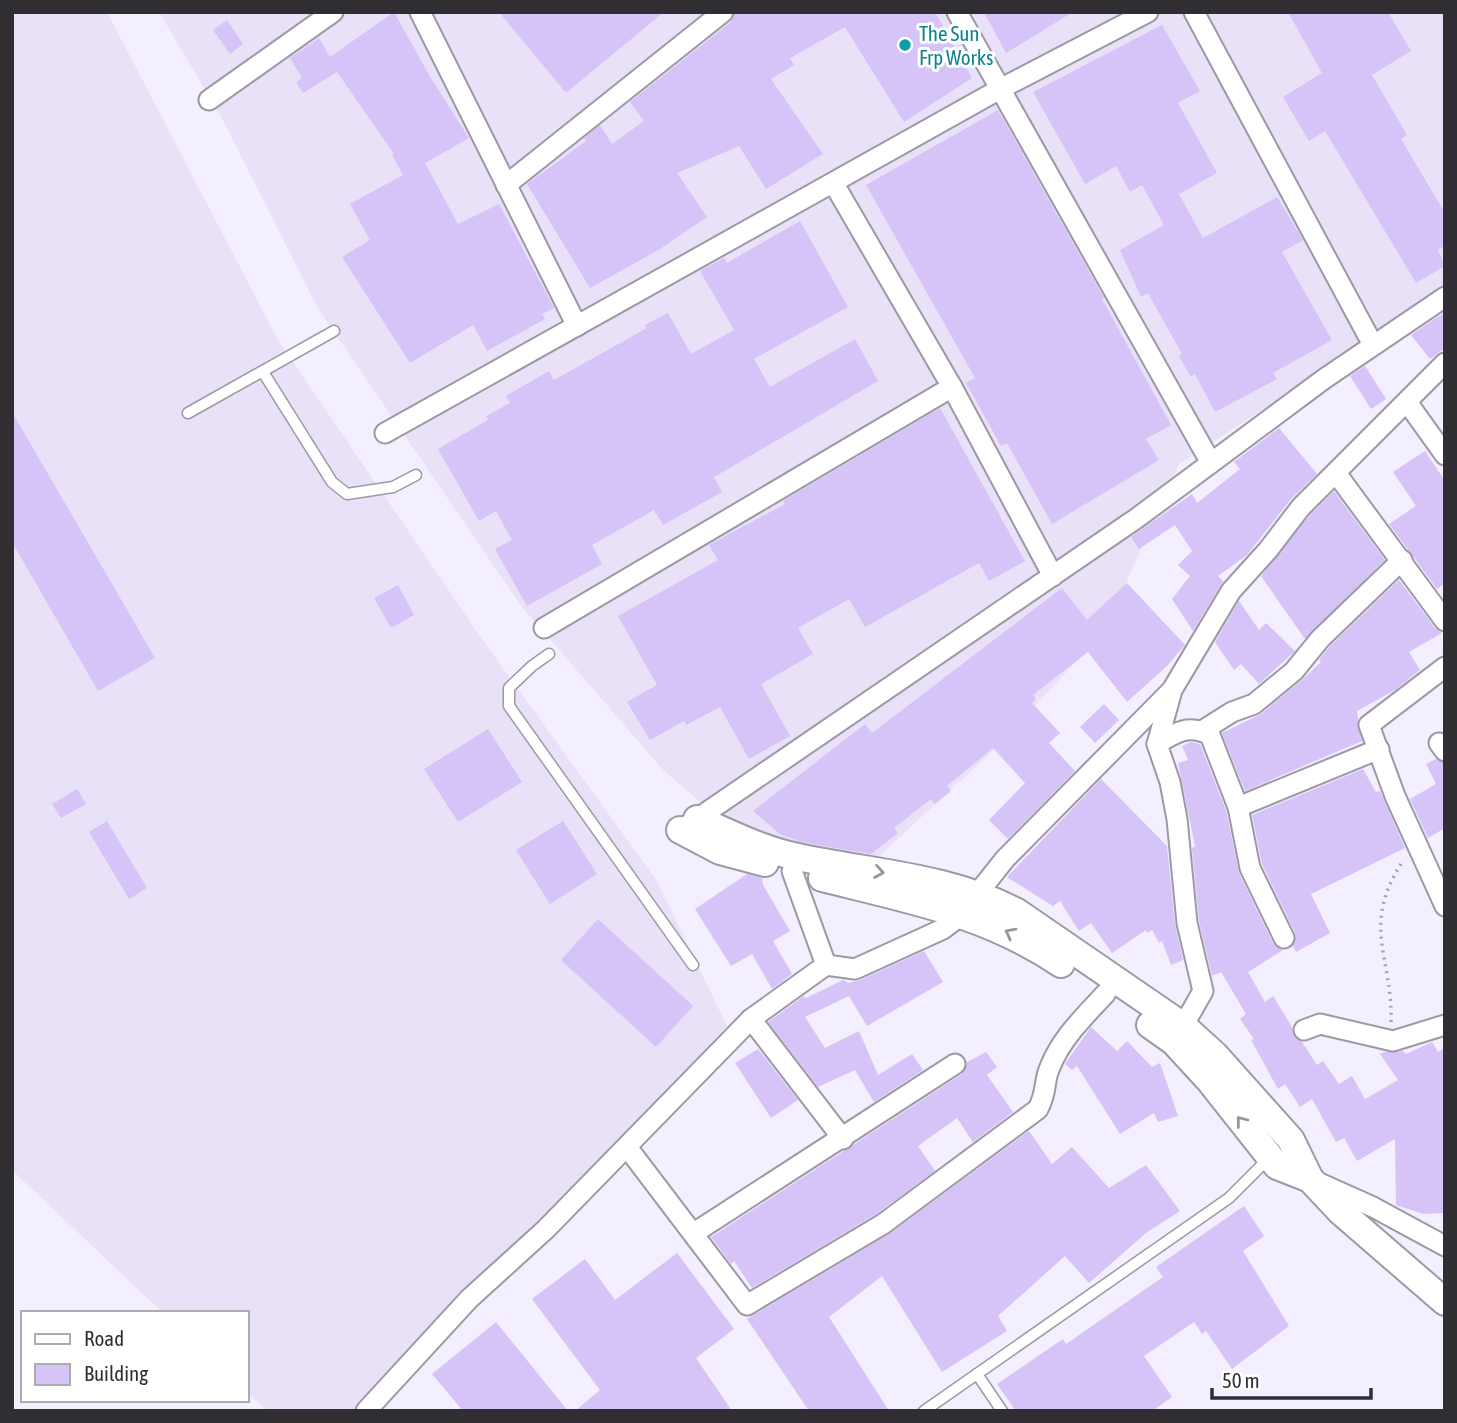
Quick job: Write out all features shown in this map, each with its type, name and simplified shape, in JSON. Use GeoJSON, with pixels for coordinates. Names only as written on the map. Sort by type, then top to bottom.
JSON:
{"type":"FeatureCollection","features":[{"type":"Feature","properties":{"kind":"street"},"geometry":{"type":"LineString","coordinates":[[209,100],[333,12]]}},
{"type":"Feature","properties":{"kind":"street"},"geometry":{"type":"LineString","coordinates":[[420,12],[577,326]]}},
{"type":"Feature","properties":{"kind":"street"},"geometry":{"type":"LineString","coordinates":[[506,186],[723,12]]}},
{"type":"Feature","properties":{"kind":"street"},"geometry":{"type":"LineString","coordinates":[[957,12],[1211,463]]}},
{"type":"Feature","properties":{"kind":"street"},"geometry":{"type":"LineString","coordinates":[[385,433],[1000,89],[1148,12]]}},
{"type":"Feature","properties":{"kind":"street"},"geometry":{"type":"LineString","coordinates":[[1194,12],[1373,345]]}},
{"type":"Feature","properties":{"kind":"street"},"geometry":{"type":"LineString","coordinates":[[834,184],[952,387],[1054,576]]}},
{"type":"Feature","properties":{"kind":"street"},"geometry":{"type":"LineString","coordinates":[[689,824],[1054,576],[1373,345],[1445,297]]}},
{"type":"Feature","properties":{"kind":"street"},"geometry":{"type":"LineString","coordinates":[[366,1411],[469,1299],[546,1228],[751,1019],[826,965],[855,969],[943,929],[971,903],[1004,859],[1172,690],[1231,591],[1301,508],[1445,363]]}},
{"type":"Feature","properties":{"kind":"street"},"geometry":{"type":"LineString","coordinates":[[544,628],[952,387]]}},
{"type":"Feature","properties":{"kind":"street"},"geometry":{"type":"LineString","coordinates":[[1407,402],[1445,455]]}},
{"type":"Feature","properties":{"kind":"street"},"geometry":{"type":"LineString","coordinates":[[1336,473],[1445,621]]}},
{"type":"Feature","properties":{"kind":"street"},"geometry":{"type":"LineString","coordinates":[[1202,731],[1232,712],[1254,704],[1294,671],[1320,639],[1402,560]]}},
{"type":"Feature","properties":{"kind":"street"},"geometry":{"type":"LineString","coordinates":[[1445,667],[1369,725],[1395,796],[1445,905]]}},
{"type":"Feature","properties":{"kind":"street"},"geometry":{"type":"LineString","coordinates":[[1172,690],[1157,744],[1170,782],[1177,819],[1187,923],[1203,990],[1179,1034]]}},
{"type":"Feature","properties":{"kind":"street"},"geometry":{"type":"LineString","coordinates":[[1157,744],[1178,731],[1202,731],[1210,735],[1238,807],[1250,868],[1284,938]]}},
{"type":"Feature","properties":{"kind":"street"},"geometry":{"type":"LineString","coordinates":[[1238,807],[1379,748]]}},
{"type":"Feature","properties":{"kind":"street"},"geometry":{"type":"LineString","coordinates":[[689,824],[720,851],[792,871],[1017,912],[1237,1077],[1290,1140],[1310,1179],[1341,1212],[1445,1302]]}},
{"type":"Feature","properties":{"kind":"street"},"geometry":{"type":"LineString","coordinates":[[689,824],[795,857],[971,903],[995,925],[1038,948],[1106,993],[1179,1034],[1209,1080],[1276,1166],[1373,1207],[1445,1246]]}},
{"type":"Feature","properties":{"kind":"street"},"geometry":{"type":"LineString","coordinates":[[792,871],[826,965]]}},
{"type":"Feature","properties":{"kind":"street"},"geometry":{"type":"LineString","coordinates":[[627,1147],[747,1304],[883,1224],[1038,1109],[1047,1092],[1048,1071],[1059,1048],[1071,1030],[1106,993]]}},
{"type":"Feature","properties":{"kind":"street"},"geometry":{"type":"LineString","coordinates":[[751,1019],[842,1139]]}},
{"type":"Feature","properties":{"kind":"street"},"geometry":{"type":"LineString","coordinates":[[1304,1030],[1320,1024],[1350,1033],[1366,1034],[1377,1040],[1393,1041],[1445,1025]]}},
{"type":"Feature","properties":{"kind":"street"},"geometry":{"type":"LineString","coordinates":[[694,1233],[955,1064]]}},
{"type":"Feature","properties":{"kind":"lane"},"geometry":{"type":"LineString","coordinates":[[188,413],[334,331]]}},
{"type":"Feature","properties":{"kind":"lane"},"geometry":{"type":"LineString","coordinates":[[263,372],[332,482],[347,494],[393,487],[416,475]]}},
{"type":"Feature","properties":{"kind":"lane"},"geometry":{"type":"LineString","coordinates":[[549,654],[509,688],[509,706],[693,965]]}},
{"type":"Feature","properties":{"kind":"lane"},"geometry":{"type":"LineString","coordinates":[[923,1411],[1229,1198],[1270,1157]]}},
{"type":"Feature","properties":{"kind":"lane"},"geometry":{"type":"LineString","coordinates":[[977,1374],[1002,1411]]}},
{"type":"Feature","properties":{"kind":"path"},"geometry":{"type":"LineString","coordinates":[[1377,1040],[1387,1038],[1392,1013],[1380,948],[1380,920],[1398,869],[1417,839]]}},
{"type":"Feature","properties":{"kind":"shaded area"},"geometry":{"type":"Polygon","coordinates":[[[12,12],[107,12],[278,340],[484,642],[657,881],[727,1026],[356,1411],[267,1411],[248,1393],[248,1311],[161,1311],[12,1170],[12,12]]]}},
{"type":"Feature","properties":{"kind":"shaded area"},"geometry":{"type":"Polygon","coordinates":[[[159,12],[1445,12],[1445,291],[1179,464],[1105,630],[998,746],[875,860],[845,860],[730,827],[664,771],[522,607],[317,307],[222,118],[159,12]]]}},
{"type":"Feature","properties":{"kind":"building"},"geometry":{"type":"Polygon","coordinates":[[[394,12],[429,75],[469,138],[425,163],[458,224],[499,204],[554,308],[542,314],[545,319],[487,351],[473,325],[410,363],[342,257],[370,240],[350,204],[403,175],[392,155],[394,154],[337,72],[303,93],[296,82],[302,78],[290,58],[319,38],[330,57],[394,12]]]}},
{"type":"Feature","properties":{"kind":"building"},"geometry":{"type":"Polygon","coordinates":[[[499,12],[664,12],[566,93],[499,12]]]}},
{"type":"Feature","properties":{"kind":"building"},"geometry":{"type":"Polygon","coordinates":[[[735,12],[935,12],[972,78],[904,122],[845,27],[790,58],[794,65],[771,79],[823,154],[766,189],[739,146],[677,173],[707,217],[660,249],[590,288],[527,184],[586,141],[584,138],[600,125],[612,144],[644,121],[630,102],[731,22],[735,12]]]}},
{"type":"Feature","properties":{"kind":"building"},"geometry":{"type":"Polygon","coordinates":[[[984,12],[1073,12],[1006,53],[984,12]]]}},
{"type":"Feature","properties":{"kind":"building"},"geometry":{"type":"Polygon","coordinates":[[[1288,12],[1388,12],[1411,51],[1372,75],[1407,135],[1401,139],[1445,213],[1445,245],[1438,250],[1445,266],[1416,283],[1325,131],[1309,141],[1283,97],[1322,73],[1288,12]]]}},
{"type":"Feature","properties":{"kind":"building"},"geometry":{"type":"Polygon","coordinates":[[[227,20],[243,44],[230,54],[213,30],[227,20]]]}},
{"type":"Feature","properties":{"kind":"building"},"geometry":{"type":"Polygon","coordinates":[[[1162,25],[1200,91],[1178,103],[1217,173],[1179,194],[1203,238],[1277,197],[1303,240],[1282,252],[1332,340],[1273,373],[1277,379],[1215,412],[1195,374],[1191,377],[1179,356],[1182,354],[1148,293],[1141,297],[1120,250],[1164,225],[1142,185],[1130,192],[1116,166],[1085,184],[1033,92],[1162,25]]]}},
{"type":"Feature","properties":{"kind":"building"},"geometry":{"type":"Polygon","coordinates":[[[998,110],[1104,298],[1102,299],[1171,425],[1146,439],[1159,460],[1052,524],[1007,443],[1001,446],[966,383],[975,378],[866,185],[998,110]]]}},
{"type":"Feature","properties":{"kind":"building"},"geometry":{"type":"Polygon","coordinates":[[[800,221],[848,307],[754,359],[770,387],[855,339],[878,381],[714,477],[722,492],[663,525],[654,510],[592,545],[602,564],[527,606],[495,549],[512,540],[496,511],[479,521],[438,449],[488,420],[486,416],[510,403],[506,396],[549,371],[554,380],[647,328],[645,325],[668,313],[691,354],[734,330],[700,271],[724,258],[727,263],[800,221]]]}},
{"type":"Feature","properties":{"kind":"building"},"geometry":{"type":"Polygon","coordinates":[[[1445,312],[1445,348],[1430,359],[1411,335],[1445,312]]]}},
{"type":"Feature","properties":{"kind":"building"},"geometry":{"type":"Polygon","coordinates":[[[1365,366],[1386,399],[1371,409],[1350,376],[1365,366]]]}},
{"type":"Feature","properties":{"kind":"building"},"geometry":{"type":"Polygon","coordinates":[[[940,408],[1025,561],[989,581],[979,563],[865,627],[849,599],[798,628],[813,654],[761,684],[790,736],[749,759],[720,707],[686,725],[684,721],[650,740],[627,702],[657,685],[618,616],[718,560],[709,545],[785,504],[783,501],[940,408]]]}},
{"type":"Feature","properties":{"kind":"building"},"geometry":{"type":"Polygon","coordinates":[[[12,412],[155,658],[98,691],[12,542],[12,412]]]}},
{"type":"Feature","properties":{"kind":"building"},"geometry":{"type":"Polygon","coordinates":[[[1279,428],[1317,474],[1291,499],[1247,555],[1218,576],[1223,581],[1193,631],[1172,599],[1190,576],[1178,565],[1192,551],[1175,525],[1139,549],[1131,537],[1192,494],[1197,503],[1240,469],[1234,462],[1279,428]]]}},
{"type":"Feature","properties":{"kind":"building"},"geometry":{"type":"Polygon","coordinates":[[[1425,451],[1445,481],[1445,583],[1437,589],[1389,524],[1416,506],[1393,472],[1425,451]]]}},
{"type":"Feature","properties":{"kind":"building"},"geometry":{"type":"Polygon","coordinates":[[[1334,491],[1385,560],[1305,639],[1261,576],[1310,515],[1334,491]]]}},
{"type":"Feature","properties":{"kind":"building"},"geometry":{"type":"Polygon","coordinates":[[[1399,580],[1435,628],[1442,633],[1409,652],[1420,670],[1395,690],[1357,711],[1362,741],[1245,791],[1222,733],[1261,714],[1302,680],[1321,662],[1319,660],[1329,647],[1399,580]]]}},
{"type":"Feature","properties":{"kind":"building"},"geometry":{"type":"Polygon","coordinates":[[[1127,583],[1185,645],[1167,666],[1127,702],[1088,652],[1033,695],[1036,699],[1032,703],[1060,733],[1049,743],[1075,771],[1008,839],[989,820],[1025,783],[993,748],[947,786],[951,791],[935,804],[931,799],[894,828],[898,833],[871,854],[801,842],[780,834],[753,811],[865,724],[872,733],[1062,588],[1087,620],[1127,583]]]}},
{"type":"Feature","properties":{"kind":"building"},"geometry":{"type":"Polygon","coordinates":[[[398,585],[414,615],[391,628],[374,598],[398,585]]]}},
{"type":"Feature","properties":{"kind":"building"},"geometry":{"type":"Polygon","coordinates":[[[1239,601],[1259,630],[1266,623],[1295,651],[1259,684],[1241,664],[1234,670],[1215,642],[1239,601]]]}},
{"type":"Feature","properties":{"kind":"building"},"geometry":{"type":"Polygon","coordinates":[[[1104,704],[1119,720],[1095,743],[1080,727],[1104,704]]]}},
{"type":"Feature","properties":{"kind":"building"},"geometry":{"type":"Polygon","coordinates":[[[488,729],[522,782],[458,822],[424,769],[488,729]]]}},
{"type":"Feature","properties":{"kind":"building"},"geometry":{"type":"Polygon","coordinates":[[[1191,742],[1200,744],[1226,810],[1239,873],[1273,943],[1283,950],[1248,972],[1265,1002],[1273,996],[1292,1027],[1293,1035],[1302,1042],[1317,1065],[1323,1061],[1339,1084],[1352,1076],[1365,1099],[1398,1080],[1380,1054],[1403,1051],[1406,1054],[1432,1042],[1438,1052],[1445,1048],[1445,1213],[1423,1214],[1396,1205],[1395,1139],[1357,1161],[1344,1138],[1336,1142],[1312,1099],[1300,1107],[1285,1084],[1278,1089],[1251,1040],[1254,1039],[1240,1019],[1246,1014],[1221,972],[1212,976],[1199,921],[1192,848],[1195,846],[1178,763],[1188,760],[1182,746],[1191,742]]]}},
{"type":"Feature","properties":{"kind":"building"},"geometry":{"type":"Polygon","coordinates":[[[1436,759],[1445,763],[1445,828],[1428,838],[1410,799],[1436,784],[1426,764],[1436,759]]]}},
{"type":"Feature","properties":{"kind":"building"},"geometry":{"type":"Polygon","coordinates":[[[1363,769],[1376,792],[1380,791],[1405,848],[1311,894],[1330,933],[1296,952],[1293,946],[1295,933],[1262,864],[1252,815],[1363,769]]]}},
{"type":"Feature","properties":{"kind":"building"},"geometry":{"type":"Polygon","coordinates":[[[1101,779],[1167,846],[1175,924],[1183,960],[1171,965],[1162,941],[1159,943],[1152,930],[1147,933],[1146,930],[1112,953],[1091,923],[1079,931],[1060,901],[1053,906],[1007,877],[1101,779]]]}},
{"type":"Feature","properties":{"kind":"building"},"geometry":{"type":"Polygon","coordinates":[[[77,789],[86,804],[61,818],[52,804],[77,789]]]}},
{"type":"Feature","properties":{"kind":"building"},"geometry":{"type":"Polygon","coordinates":[[[107,821],[147,888],[129,899],[89,832],[107,821]]]}},
{"type":"Feature","properties":{"kind":"building"},"geometry":{"type":"Polygon","coordinates":[[[563,821],[597,874],[550,904],[516,850],[563,821]]]}},
{"type":"Feature","properties":{"kind":"building"},"geometry":{"type":"Polygon","coordinates":[[[747,874],[762,878],[763,885],[790,931],[773,941],[792,974],[772,989],[752,954],[731,966],[695,909],[747,874]]]}},
{"type":"Feature","properties":{"kind":"building"},"geometry":{"type":"Polygon","coordinates":[[[598,919],[693,1006],[656,1047],[561,960],[598,919]]]}},
{"type":"Feature","properties":{"kind":"building"},"geometry":{"type":"Polygon","coordinates":[[[924,951],[943,982],[867,1026],[849,996],[805,1017],[825,1048],[859,1031],[878,1075],[912,1054],[923,1070],[874,1102],[855,1070],[818,1087],[768,1022],[804,996],[806,998],[843,980],[849,983],[860,980],[924,951]]]}},
{"type":"Feature","properties":{"kind":"building"},"geometry":{"type":"Polygon","coordinates":[[[1091,1027],[1117,1051],[1127,1041],[1152,1067],[1160,1063],[1178,1116],[1158,1122],[1154,1113],[1120,1134],[1077,1066],[1072,1070],[1065,1064],[1091,1027]]]}},
{"type":"Feature","properties":{"kind":"building"},"geometry":{"type":"Polygon","coordinates":[[[758,1049],[798,1100],[771,1118],[735,1063],[758,1049]]]}},
{"type":"Feature","properties":{"kind":"building"},"geometry":{"type":"Polygon","coordinates":[[[986,1052],[997,1067],[987,1075],[1013,1112],[973,1142],[957,1118],[918,1146],[935,1171],[876,1214],[752,1288],[734,1261],[731,1264],[711,1237],[962,1074],[967,1062],[986,1052]]]}},
{"type":"Feature","properties":{"kind":"building"},"geometry":{"type":"Polygon","coordinates":[[[1029,1131],[1052,1164],[1072,1147],[1109,1188],[1146,1165],[1180,1211],[1146,1233],[1089,1283],[1065,1256],[998,1316],[1007,1331],[942,1372],[882,1276],[829,1317],[889,1411],[809,1411],[747,1319],[889,1234],[1029,1131]]]}},
{"type":"Feature","properties":{"kind":"building"},"geometry":{"type":"Polygon","coordinates":[[[1244,1206],[1264,1236],[1243,1251],[1289,1326],[1232,1369],[1206,1331],[1202,1334],[1194,1322],[1144,1356],[1172,1397],[1152,1411],[1016,1411],[997,1384],[1063,1339],[1066,1344],[1163,1277],[1156,1267],[1244,1206]]]}},
{"type":"Feature","properties":{"kind":"building"},"geometry":{"type":"Polygon","coordinates":[[[677,1253],[734,1329],[696,1358],[732,1411],[575,1411],[600,1390],[532,1299],[585,1259],[615,1300],[677,1253]]]}},
{"type":"Feature","properties":{"kind":"building"},"geometry":{"type":"Polygon","coordinates":[[[496,1322],[568,1411],[463,1411],[432,1374],[496,1322]]]}},
{"type":"Feature","properties":{"kind":"place","name":"The Sun Frp Works"},"geometry":{"type":"Point","coordinates":[905,45]}}]}
